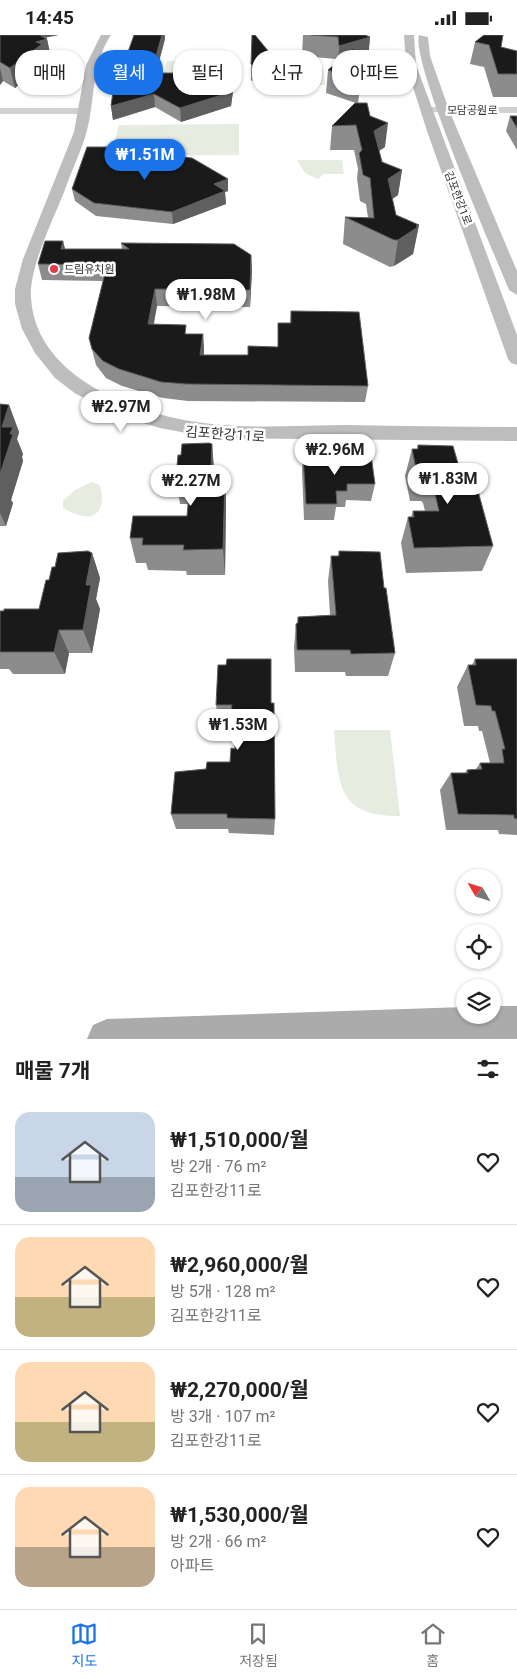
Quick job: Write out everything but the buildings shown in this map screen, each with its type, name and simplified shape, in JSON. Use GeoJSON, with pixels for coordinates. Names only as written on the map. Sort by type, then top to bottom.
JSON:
{"type":"FeatureCollection","features":[{"type":"Feature","properties":{"kind":"main road"},"geometry":{"type":"LineString","coordinates":[[106,1039],[517,1025]]}},
{"type":"Feature","properties":{"kind":"street","name":"김포한강11로"},"geometry":{"type":"LineString","coordinates":[[106,35],[96,49],[84,111],[20,275],[16,291],[17,311],[26,337],[41,363],[75,391],[107,411],[152,426],[218,437],[490,439],[517,435]]}},
{"type":"Feature","properties":{"kind":"street","name":"김포한강1로"},"geometry":{"type":"LineString","coordinates":[[408,35],[411,65],[426,110],[517,359]]}},
{"type":"Feature","properties":{"kind":"street","name":"김포한강1로"},"geometry":{"type":"LineString","coordinates":[[423,35],[425,56],[443,111],[517,291]]}},
{"type":"Feature","properties":{"kind":"street","name":"모담공원로"},"geometry":{"type":"LineString","coordinates":[[426,110],[517,111]]}},
{"type":"Feature","properties":{"kind":"street"},"geometry":{"type":"LineString","coordinates":[[0,111],[84,111]]}},
{"type":"Feature","properties":{"kind":"shaded area"},"geometry":{"type":"Polygon","coordinates":[[[167,61],[173,61],[173,80],[163,80],[167,61]]]}},
{"type":"Feature","properties":{"kind":"shaded area"},"geometry":{"type":"Polygon","coordinates":[[[322,69],[323,69],[325,85],[322,85],[322,69]]]}},
{"type":"Feature","properties":{"kind":"shaded area"},"geometry":{"type":"Polygon","coordinates":[[[239,124],[239,155],[111,156],[119,125],[239,124]]]}},
{"type":"Feature","properties":{"kind":"shaded area"},"geometry":{"type":"Polygon","coordinates":[[[297,160],[342,160],[344,174],[324,174],[318,179],[305,173],[297,160]]]}},
{"type":"Feature","properties":{"kind":"shaded area"},"geometry":{"type":"Polygon","coordinates":[[[92,482],[99,485],[102,494],[101,505],[95,514],[90,516],[79,515],[63,508],[63,501],[75,490],[92,482]]]}},
{"type":"Feature","properties":{"kind":"shaded area"},"geometry":{"type":"Polygon","coordinates":[[[334,730],[390,730],[400,816],[379,815],[363,810],[352,803],[344,793],[337,766],[334,730]]]}},
{"type":"Feature","properties":{"kind":"place","name":"드림유치원"},"geometry":{"type":"Point","coordinates":[54,269]}}]}
